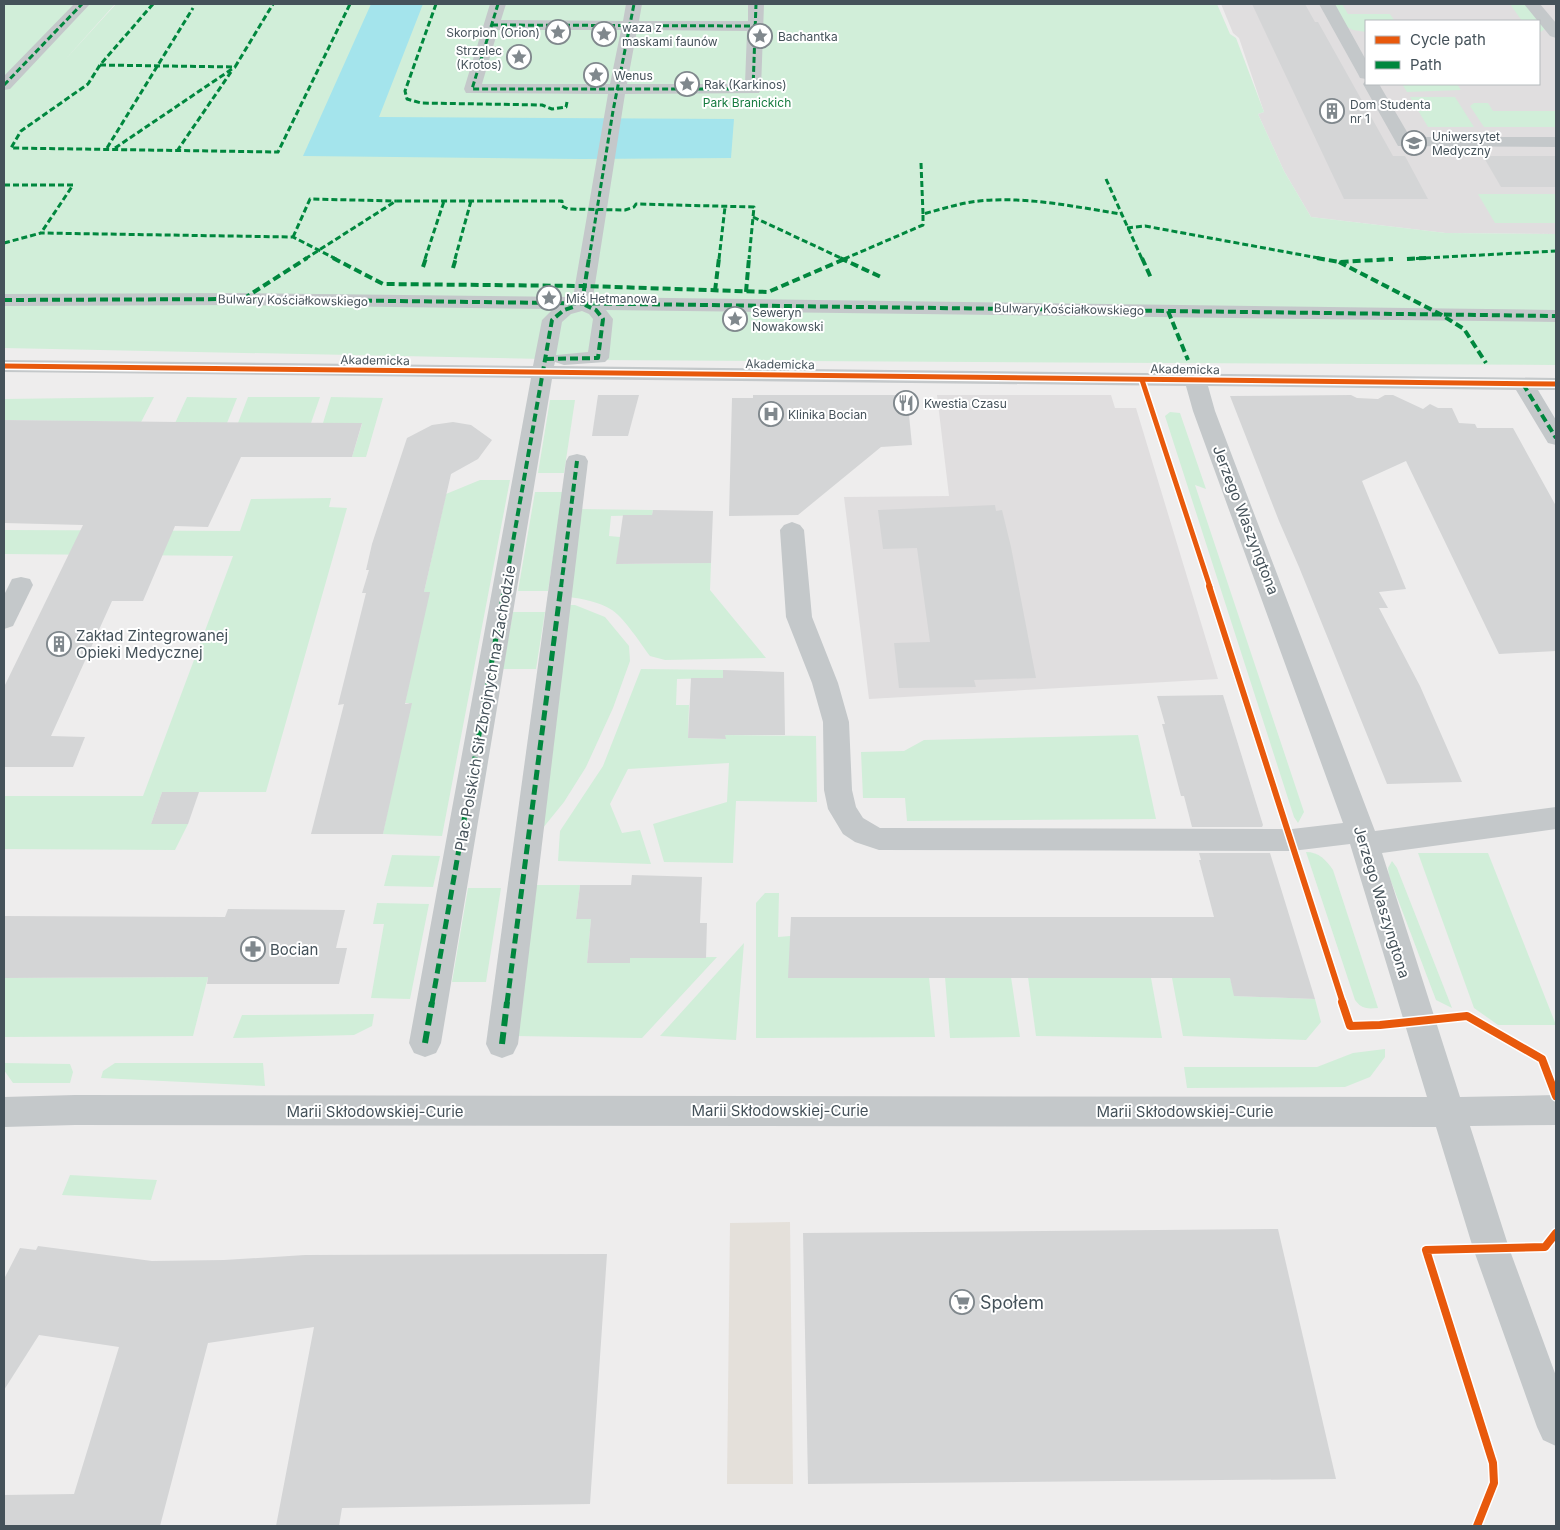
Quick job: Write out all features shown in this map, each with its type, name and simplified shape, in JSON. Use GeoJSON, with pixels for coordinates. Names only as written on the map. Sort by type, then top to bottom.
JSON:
{"type":"FeatureCollection","features":[{"type":"Feature","properties":{"kind":"street"},"geometry":{"type":"LineString","coordinates":[[4,86],[82,4]]}},
{"type":"Feature","properties":{"kind":"street"},"geometry":{"type":"LineString","coordinates":[[498,4],[472,89],[753,89],[756,4]]}},
{"type":"Feature","properties":{"kind":"street"},"geometry":{"type":"LineString","coordinates":[[544,366],[598,358],[602,319],[596,310],[582,304],[613,111],[634,4]]}},
{"type":"Feature","properties":{"kind":"street"},"geometry":{"type":"LineString","coordinates":[[1327,4],[1365,72]]}},
{"type":"Feature","properties":{"kind":"street"},"geometry":{"type":"LineString","coordinates":[[1532,4],[1556,32]]}},
{"type":"Feature","properties":{"kind":"street"},"geometry":{"type":"LineString","coordinates":[[492,25],[755,26]]}},
{"type":"Feature","properties":{"kind":"street"},"geometry":{"type":"LineString","coordinates":[[1373,85],[1404,142],[1556,142]]}},
{"type":"Feature","properties":{"kind":"street","name":"Bulwary Kościałkowskiego"},"geometry":{"type":"LineString","coordinates":[[4,300],[242,299],[1556,316]]}},
{"type":"Feature","properties":{"kind":"street","name":"Bulwary Kościałkowskiego"},"geometry":{"type":"LineString","coordinates":[[544,366],[552,320],[564,310],[582,304]]}},
{"type":"Feature","properties":{"kind":"street","name":"Akademicka"},"geometry":{"type":"LineString","coordinates":[[4,366],[544,366],[1195,380],[1556,384]]}},
{"type":"Feature","properties":{"kind":"street","name":"Plac Polskich Sił Zbrojnych na Zachodzie"},"geometry":{"type":"LineString","coordinates":[[426,1043],[544,366]]}},
{"type":"Feature","properties":{"kind":"street","name":"Jerzego Waszyngtona"},"geometry":{"type":"LineString","coordinates":[[1195,380],[1204,411],[1363,838],[1491,1248],[1553,1406]]}},
{"type":"Feature","properties":{"kind":"street"},"geometry":{"type":"LineString","coordinates":[[1523,384],[1556,438]]}},
{"type":"Feature","properties":{"kind":"street"},"geometry":{"type":"LineString","coordinates":[[502,1044],[578,461]]}},
{"type":"Feature","properties":{"kind":"street"},"geometry":{"type":"LineString","coordinates":[[792,530],[799,617],[825,683],[836,722],[838,790],[842,809],[853,826],[879,840],[1281,841],[1363,838],[1556,818]]}},
{"type":"Feature","properties":{"kind":"street"},"geometry":{"type":"LineString","coordinates":[[4,620],[21,585]]}},
{"type":"Feature","properties":{"kind":"street","name":"Marii Skłodowskiej-Curie"},"geometry":{"type":"LineString","coordinates":[[4,1112],[75,1110],[1448,1112],[1556,1110]]}},
{"type":"Feature","properties":{"kind":"shaded area","name":"Uniwersytet Medyczny"},"geometry":{"type":"Polygon","coordinates":[[[1221,4],[1556,4],[1556,234],[1446,233],[1311,217],[1284,171],[1258,114],[1264,112],[1239,38],[1233,33],[1221,4]]]}},
{"type":"Feature","properties":{"kind":"shaded area"},"geometry":{"type":"Polygon","coordinates":[[[937,395],[1111,395],[1115,408],[1136,408],[1218,679],[869,699],[844,497],[949,496],[937,395]]]}},
{"type":"Feature","properties":{"kind":"shaded area"},"geometry":{"type":"Polygon","coordinates":[[[790,1222],[793,1484],[727,1484],[730,1223],[790,1222]]]}},
{"type":"Feature","properties":{"kind":"green space","name":"Park Branickich"},"geometry":{"type":"Polygon","coordinates":[[[4,4],[115,4],[63,62],[116,4],[1217,4],[1230,34],[1236,38],[1264,112],[1258,114],[1284,171],[1311,217],[1446,233],[1556,234],[1556,365],[594,360],[4,348],[4,4]]]}},
{"type":"Feature","properties":{"kind":"green space"},"geometry":{"type":"Polygon","coordinates":[[[1332,4],[1342,4],[1348,14],[1390,14],[1394,20],[1365,20],[1365,32],[1353,30],[1345,26],[1332,4]]]}},
{"type":"Feature","properties":{"kind":"green space"},"geometry":{"type":"Polygon","coordinates":[[[1510,4],[1525,4],[1538,20],[1521,20],[1510,4]]]}},
{"type":"Feature","properties":{"kind":"green space"},"geometry":{"type":"Polygon","coordinates":[[[1540,23],[1545,29],[1540,32],[1540,23]]]}},
{"type":"Feature","properties":{"kind":"green space"},"geometry":{"type":"Polygon","coordinates":[[[1403,85],[1458,85],[1461,90],[1407,92],[1403,85]]]}},
{"type":"Feature","properties":{"kind":"green space"},"geometry":{"type":"Polygon","coordinates":[[[1410,97],[1455,97],[1474,127],[1428,127],[1410,97]]]}},
{"type":"Feature","properties":{"kind":"green space"},"geometry":{"type":"Polygon","coordinates":[[[1474,103],[1488,103],[1493,111],[1556,111],[1556,127],[1484,127],[1470,106],[1474,103]]]}},
{"type":"Feature","properties":{"kind":"green space"},"geometry":{"type":"Polygon","coordinates":[[[1478,194],[1556,194],[1556,223],[1495,223],[1478,194]]]}},
{"type":"Feature","properties":{"kind":"green space"},"geometry":{"type":"Polygon","coordinates":[[[154,397],[124,455],[130,422],[4,420],[4,399],[154,397]]]}},
{"type":"Feature","properties":{"kind":"green space"},"geometry":{"type":"Polygon","coordinates":[[[187,397],[237,398],[227,423],[160,456],[187,397]]]}},
{"type":"Feature","properties":{"kind":"green space"},"geometry":{"type":"Polygon","coordinates":[[[248,397],[320,397],[311,423],[238,423],[248,397]]]}},
{"type":"Feature","properties":{"kind":"green space"},"geometry":{"type":"Polygon","coordinates":[[[331,397],[383,398],[366,457],[352,457],[362,424],[323,423],[331,397]]]}},
{"type":"Feature","properties":{"kind":"green space"},"geometry":{"type":"Polygon","coordinates":[[[550,400],[575,400],[564,473],[538,473],[550,400]]]}},
{"type":"Feature","properties":{"kind":"green space"},"geometry":{"type":"Polygon","coordinates":[[[1170,412],[1180,413],[1206,489],[1195,485],[1304,812],[1298,823],[1294,817],[1165,416],[1170,412]]]}},
{"type":"Feature","properties":{"kind":"green space"},"geometry":{"type":"Polygon","coordinates":[[[480,480],[510,480],[442,836],[383,834],[409,703],[405,703],[428,592],[424,592],[446,494],[480,480]]]}},
{"type":"Feature","properties":{"kind":"green space"},"geometry":{"type":"Polygon","coordinates":[[[535,492],[563,492],[548,591],[518,591],[535,492]]]}},
{"type":"Feature","properties":{"kind":"green space"},"geometry":{"type":"Polygon","coordinates":[[[331,498],[329,507],[347,508],[266,792],[162,792],[151,824],[188,824],[175,850],[4,849],[4,796],[143,796],[233,556],[4,554],[4,530],[240,531],[251,499],[331,498]]]}},
{"type":"Feature","properties":{"kind":"green space"},"geometry":{"type":"Polygon","coordinates":[[[578,509],[653,510],[652,515],[611,516],[609,536],[620,537],[617,564],[711,563],[710,590],[766,658],[665,660],[650,656],[628,626],[612,610],[590,601],[566,597],[578,509]]]}},
{"type":"Feature","properties":{"kind":"green space"},"geometry":{"type":"Polygon","coordinates":[[[564,605],[575,605],[605,617],[629,646],[630,661],[613,708],[586,767],[564,802],[538,834],[564,605]]]}},
{"type":"Feature","properties":{"kind":"green space"},"geometry":{"type":"Polygon","coordinates":[[[513,612],[545,612],[536,669],[503,669],[513,612]]]}},
{"type":"Feature","properties":{"kind":"green space"},"geometry":{"type":"Polygon","coordinates":[[[641,669],[723,670],[723,678],[677,679],[676,705],[689,705],[688,738],[725,739],[725,735],[816,736],[817,802],[736,801],[733,863],[664,862],[653,824],[727,802],[729,763],[628,769],[610,804],[622,833],[640,830],[651,864],[558,861],[560,831],[603,766],[641,669]]]}},
{"type":"Feature","properties":{"kind":"green space"},"geometry":{"type":"Polygon","coordinates":[[[1138,735],[1156,819],[907,821],[905,798],[863,798],[861,752],[904,751],[924,740],[1138,735]]]}},
{"type":"Feature","properties":{"kind":"green space"},"geometry":{"type":"Polygon","coordinates":[[[1306,852],[1315,853],[1322,857],[1333,870],[1378,1008],[1365,1008],[1355,1000],[1306,852]]]}},
{"type":"Feature","properties":{"kind":"green space"},"geometry":{"type":"Polygon","coordinates":[[[1418,853],[1488,853],[1556,1025],[1498,1025],[1474,1008],[1418,853]]]}},
{"type":"Feature","properties":{"kind":"green space"},"geometry":{"type":"Polygon","coordinates":[[[392,855],[440,856],[433,887],[384,886],[392,855]]]}},
{"type":"Feature","properties":{"kind":"green space"},"geometry":{"type":"Polygon","coordinates":[[[1392,861],[1397,868],[1452,1008],[1436,1000],[1389,876],[1388,868],[1392,861]]]}},
{"type":"Feature","properties":{"kind":"green space"},"geometry":{"type":"Polygon","coordinates":[[[534,885],[580,885],[576,919],[591,919],[587,963],[630,963],[630,958],[717,957],[642,1038],[514,1036],[534,885]]]}},
{"type":"Feature","properties":{"kind":"green space"},"geometry":{"type":"Polygon","coordinates":[[[468,888],[501,888],[486,982],[452,982],[468,888]]]}},
{"type":"Feature","properties":{"kind":"green space"},"geometry":{"type":"Polygon","coordinates":[[[765,893],[779,893],[778,937],[790,936],[929,977],[935,1037],[756,1038],[756,903],[765,893]]]}},
{"type":"Feature","properties":{"kind":"green space"},"geometry":{"type":"Polygon","coordinates":[[[377,903],[429,904],[410,999],[371,998],[384,924],[373,924],[377,903]]]}},
{"type":"Feature","properties":{"kind":"green space"},"geometry":{"type":"Polygon","coordinates":[[[744,943],[736,1040],[660,1036],[744,943]]]}},
{"type":"Feature","properties":{"kind":"green space"},"geometry":{"type":"Polygon","coordinates":[[[208,977],[193,1036],[4,1037],[4,978],[208,977]]]}},
{"type":"Feature","properties":{"kind":"green space"},"geometry":{"type":"Polygon","coordinates":[[[945,977],[1011,977],[1020,1037],[950,1038],[945,977]]]}},
{"type":"Feature","properties":{"kind":"green space"},"geometry":{"type":"Polygon","coordinates":[[[1028,977],[1151,978],[1162,1038],[1036,1036],[1028,977]]]}},
{"type":"Feature","properties":{"kind":"green space"},"geometry":{"type":"Polygon","coordinates":[[[1172,978],[1230,978],[1235,996],[1315,999],[1321,1022],[1306,1040],[1183,1036],[1172,978]]]}},
{"type":"Feature","properties":{"kind":"green space"},"geometry":{"type":"Polygon","coordinates":[[[374,1014],[372,1026],[354,1035],[233,1038],[242,1015],[374,1014]]]}},
{"type":"Feature","properties":{"kind":"green space"},"geometry":{"type":"Polygon","coordinates":[[[1385,1049],[1385,1057],[1370,1077],[1345,1087],[1187,1088],[1184,1067],[1317,1067],[1353,1053],[1385,1049]]]}},
{"type":"Feature","properties":{"kind":"green space"},"geometry":{"type":"Polygon","coordinates":[[[4,1063],[70,1064],[73,1072],[70,1083],[13,1083],[4,1070],[4,1063]]]}},
{"type":"Feature","properties":{"kind":"green space"},"geometry":{"type":"Polygon","coordinates":[[[115,1063],[263,1063],[265,1086],[101,1078],[103,1071],[115,1063]]]}},
{"type":"Feature","properties":{"kind":"green space"},"geometry":{"type":"Polygon","coordinates":[[[70,1175],[157,1180],[151,1200],[62,1195],[70,1175]]]}},
{"type":"Feature","properties":{"kind":"water"},"geometry":{"type":"Polygon","coordinates":[[[371,4],[423,4],[379,117],[734,119],[731,158],[582,159],[303,156],[371,4]]]}},
{"type":"Feature","properties":{"kind":"building","name":"Dom Studenta nr 1"},"geometry":{"type":"Polygon","coordinates":[[[1252,4],[1305,4],[1315,22],[1318,22],[1393,156],[1405,156],[1428,199],[1344,199],[1252,4]]]}},
{"type":"Feature","properties":{"kind":"building"},"geometry":{"type":"Polygon","coordinates":[[[1483,156],[1556,156],[1556,187],[1501,187],[1483,156]]]}},
{"type":"Feature","properties":{"kind":"building"},"geometry":{"type":"Polygon","coordinates":[[[598,395],[639,395],[628,436],[592,436],[598,395]]]}},
{"type":"Feature","properties":{"kind":"building"},"geometry":{"type":"Polygon","coordinates":[[[753,395],[907,395],[912,445],[881,447],[798,515],[729,516],[732,398],[753,398],[753,395]]]}},
{"type":"Feature","properties":{"kind":"building"},"geometry":{"type":"Polygon","coordinates":[[[1351,395],[1357,398],[1378,399],[1385,395],[1393,395],[1423,409],[1430,404],[1438,408],[1452,408],[1459,423],[1475,424],[1477,428],[1513,428],[1556,506],[1556,651],[1499,654],[1406,461],[1362,481],[1406,589],[1379,592],[1388,608],[1379,608],[1420,686],[1462,782],[1387,784],[1230,396],[1351,395]]]}},
{"type":"Feature","properties":{"kind":"building"},"geometry":{"type":"Polygon","coordinates":[[[4,420],[362,423],[352,457],[241,457],[208,527],[175,526],[143,601],[112,601],[51,736],[85,737],[73,767],[4,767],[4,687],[83,525],[4,523],[4,420]]]}},
{"type":"Feature","properties":{"kind":"building"},"geometry":{"type":"Polygon","coordinates":[[[453,422],[471,425],[492,440],[478,459],[451,474],[424,592],[430,592],[405,704],[412,703],[383,834],[311,834],[344,704],[338,705],[366,593],[362,593],[369,570],[366,570],[372,544],[407,438],[432,425],[453,422]]]}},
{"type":"Feature","properties":{"kind":"building"},"geometry":{"type":"Polygon","coordinates":[[[995,505],[996,511],[1002,510],[1011,547],[1036,678],[974,680],[976,687],[899,688],[894,643],[930,642],[917,548],[883,549],[878,510],[995,505]]]}},
{"type":"Feature","properties":{"kind":"building"},"geometry":{"type":"Polygon","coordinates":[[[653,510],[713,511],[711,563],[616,564],[623,515],[652,515],[653,510]]]}},
{"type":"Feature","properties":{"kind":"building"},"geometry":{"type":"Polygon","coordinates":[[[723,670],[784,672],[785,735],[725,735],[726,739],[688,738],[691,678],[723,678],[723,670]]]}},
{"type":"Feature","properties":{"kind":"building"},"geometry":{"type":"Polygon","coordinates":[[[1223,695],[1263,825],[1262,827],[1192,827],[1184,796],[1181,796],[1162,724],[1165,724],[1157,696],[1223,695]]]}},
{"type":"Feature","properties":{"kind":"building"},"geometry":{"type":"Polygon","coordinates":[[[162,792],[199,792],[188,824],[151,824],[162,792]]]}},
{"type":"Feature","properties":{"kind":"building"},"geometry":{"type":"Polygon","coordinates":[[[1199,853],[1270,853],[1315,999],[1234,996],[1230,978],[788,978],[791,917],[1214,917],[1199,860],[1201,860],[1199,853]]]}},
{"type":"Feature","properties":{"kind":"building"},"geometry":{"type":"Polygon","coordinates":[[[632,875],[702,877],[700,923],[707,923],[706,958],[630,958],[630,963],[587,963],[591,919],[576,919],[580,885],[631,885],[632,875]]]}},
{"type":"Feature","properties":{"kind":"building"},"geometry":{"type":"Polygon","coordinates":[[[228,909],[345,910],[336,948],[347,948],[339,984],[207,984],[208,977],[4,978],[4,916],[225,917],[228,909]]]}},
{"type":"Feature","properties":{"kind":"building"},"geometry":{"type":"Polygon","coordinates":[[[1278,1229],[1336,1479],[808,1484],[803,1233],[1278,1229]]]}},
{"type":"Feature","properties":{"kind":"building"},"geometry":{"type":"Polygon","coordinates":[[[38,1246],[152,1261],[224,1260],[305,1255],[607,1254],[590,1504],[342,1508],[339,1526],[276,1526],[314,1327],[208,1343],[160,1526],[4,1526],[4,1495],[74,1494],[119,1347],[39,1335],[4,1390],[4,1279],[20,1248],[36,1250],[38,1246]]]}},
{"type":"Feature","properties":{"kind":"marked path"},"geometry":{"type":"LineString","coordinates":[[4,85],[82,4]]}},
{"type":"Feature","properties":{"kind":"marked path"},"geometry":{"type":"LineString","coordinates":[[153,4],[100,65],[88,84],[21,131],[11,148],[278,152],[350,4]]}},
{"type":"Feature","properties":{"kind":"marked path"},"geometry":{"type":"LineString","coordinates":[[100,65],[235,67],[273,4]]}},
{"type":"Feature","properties":{"kind":"marked path"},"geometry":{"type":"LineString","coordinates":[[436,4],[405,91],[407,99],[421,103],[542,105],[552,109],[566,107],[567,102]]}},
{"type":"Feature","properties":{"kind":"marked path"},"geometry":{"type":"LineString","coordinates":[[498,4],[472,89],[753,89],[756,4]]}},
{"type":"Feature","properties":{"kind":"marked path"},"geometry":{"type":"LineString","coordinates":[[582,303],[613,111],[634,4]]}},
{"type":"Feature","properties":{"kind":"marked path"},"geometry":{"type":"LineString","coordinates":[[107,148],[193,8]]}},
{"type":"Feature","properties":{"kind":"marked path"},"geometry":{"type":"LineString","coordinates":[[492,25],[755,26]]}},
{"type":"Feature","properties":{"kind":"marked path"},"geometry":{"type":"LineString","coordinates":[[115,148],[235,67]]}},
{"type":"Feature","properties":{"kind":"marked path"},"geometry":{"type":"LineString","coordinates":[[177,151],[231,72]]}},
{"type":"Feature","properties":{"kind":"marked path"},"geometry":{"type":"LineString","coordinates":[[921,163],[923,214]]}},
{"type":"Feature","properties":{"kind":"marked path"},"geometry":{"type":"LineString","coordinates":[[1106,179],[1151,278]]}},
{"type":"Feature","properties":{"kind":"marked path"},"geometry":{"type":"LineString","coordinates":[[4,185],[73,185],[41,233]]}},
{"type":"Feature","properties":{"kind":"marked path"},"geometry":{"type":"LineString","coordinates":[[293,237],[310,199],[396,201]]}},
{"type":"Feature","properties":{"kind":"marked path"},"geometry":{"type":"LineString","coordinates":[[4,243],[41,233],[293,237],[383,284],[585,286],[768,292],[923,225],[923,214],[960,204],[980,201],[1021,200],[1061,204],[1121,214]]}},
{"type":"Feature","properties":{"kind":"marked path"},"geometry":{"type":"LineString","coordinates":[[243,299],[396,201],[562,201],[562,206],[568,209],[625,210],[634,207],[636,204],[754,207],[746,292]]}},
{"type":"Feature","properties":{"kind":"marked path"},"geometry":{"type":"LineString","coordinates":[[423,267],[444,201]]}},
{"type":"Feature","properties":{"kind":"marked path"},"geometry":{"type":"LineString","coordinates":[[453,268],[471,201]]}},
{"type":"Feature","properties":{"kind":"marked path"},"geometry":{"type":"LineString","coordinates":[[715,291],[725,207]]}},
{"type":"Feature","properties":{"kind":"marked path"},"geometry":{"type":"LineString","coordinates":[[753,217],[883,278]]}},
{"type":"Feature","properties":{"kind":"marked path"},"geometry":{"type":"LineString","coordinates":[[1127,228],[1145,226],[1339,262],[1393,259]]}},
{"type":"Feature","properties":{"kind":"marked path"},"geometry":{"type":"LineString","coordinates":[[1407,259],[1556,251]]}},
{"type":"Feature","properties":{"kind":"marked path"},"geometry":{"type":"LineString","coordinates":[[1339,262],[1440,314],[1464,329],[1486,363]]}},
{"type":"Feature","properties":{"kind":"marked path"},"geometry":{"type":"LineString","coordinates":[[4,300],[243,299],[1556,316]]}},
{"type":"Feature","properties":{"kind":"marked path"},"geometry":{"type":"LineString","coordinates":[[546,359],[598,358],[603,319],[596,310],[585,305]]}},
{"type":"Feature","properties":{"kind":"marked path"},"geometry":{"type":"LineString","coordinates":[[425,1043],[552,320],[564,310],[576,306]]}},
{"type":"Feature","properties":{"kind":"marked path"},"geometry":{"type":"LineString","coordinates":[[1168,311],[1188,360]]}},
{"type":"Feature","properties":{"kind":"marked path"},"geometry":{"type":"LineString","coordinates":[[1523,384],[1556,438]]}},
{"type":"Feature","properties":{"kind":"marked path"},"geometry":{"type":"LineString","coordinates":[[502,1044],[577,461]]}},
{"type":"Feature","properties":{"kind":"cycle path"},"geometry":{"type":"LineString","coordinates":[[4,366],[1556,384]]}},
{"type":"Feature","properties":{"kind":"cycle path"},"geometry":{"type":"LineString","coordinates":[[1142,380],[1292,840],[1350,1026],[1380,1025],[1467,1016],[1542,1059],[1556,1096]]}},
{"type":"Feature","properties":{"kind":"cycle path"},"geometry":{"type":"LineString","coordinates":[[1477,1526],[1494,1483],[1493,1463],[1426,1250],[1545,1247],[1556,1233]]}},
{"type":"Feature","properties":{"kind":"place","name":"Skorpion (Orion)"},"geometry":{"type":"Point","coordinates":[558,32]}},
{"type":"Feature","properties":{"kind":"place","name":"waza z maskami faunów"},"geometry":{"type":"Point","coordinates":[604,34]}},
{"type":"Feature","properties":{"kind":"place","name":"Bachantka"},"geometry":{"type":"Point","coordinates":[760,36]}},
{"type":"Feature","properties":{"kind":"place","name":"Strzelec (Krotos)"},"geometry":{"type":"Point","coordinates":[519,57]}},
{"type":"Feature","properties":{"kind":"place","name":"Wenus"},"geometry":{"type":"Point","coordinates":[596,75]}},
{"type":"Feature","properties":{"kind":"place","name":"Rak (Karkinos)"},"geometry":{"type":"Point","coordinates":[687,84]}},
{"type":"Feature","properties":{"kind":"place","name":"Dom Studenta nr 1"},"geometry":{"type":"Point","coordinates":[1332,111]}},
{"type":"Feature","properties":{"kind":"place","name":"Uniwersytet Medyczny"},"geometry":{"type":"Point","coordinates":[1414,143]}},
{"type":"Feature","properties":{"kind":"place","name":"Miś Hetmanowa"},"geometry":{"type":"Point","coordinates":[549,298]}},
{"type":"Feature","properties":{"kind":"place","name":"Seweryn Nowakowski"},"geometry":{"type":"Point","coordinates":[735,319]}},
{"type":"Feature","properties":{"kind":"place","name":"Kwestia Czasu"},"geometry":{"type":"Point","coordinates":[906,403]}},
{"type":"Feature","properties":{"kind":"place","name":"Klinika Bocian"},"geometry":{"type":"Point","coordinates":[771,414]}},
{"type":"Feature","properties":{"kind":"place","name":"Zakład Zintegrowanej Opieki Medycznej"},"geometry":{"type":"Point","coordinates":[59,644]}},
{"type":"Feature","properties":{"kind":"place","name":"Bocian"},"geometry":{"type":"Point","coordinates":[253,949]}},
{"type":"Feature","properties":{"kind":"place","name":"Społem"},"geometry":{"type":"Point","coordinates":[962,1302]}}]}
